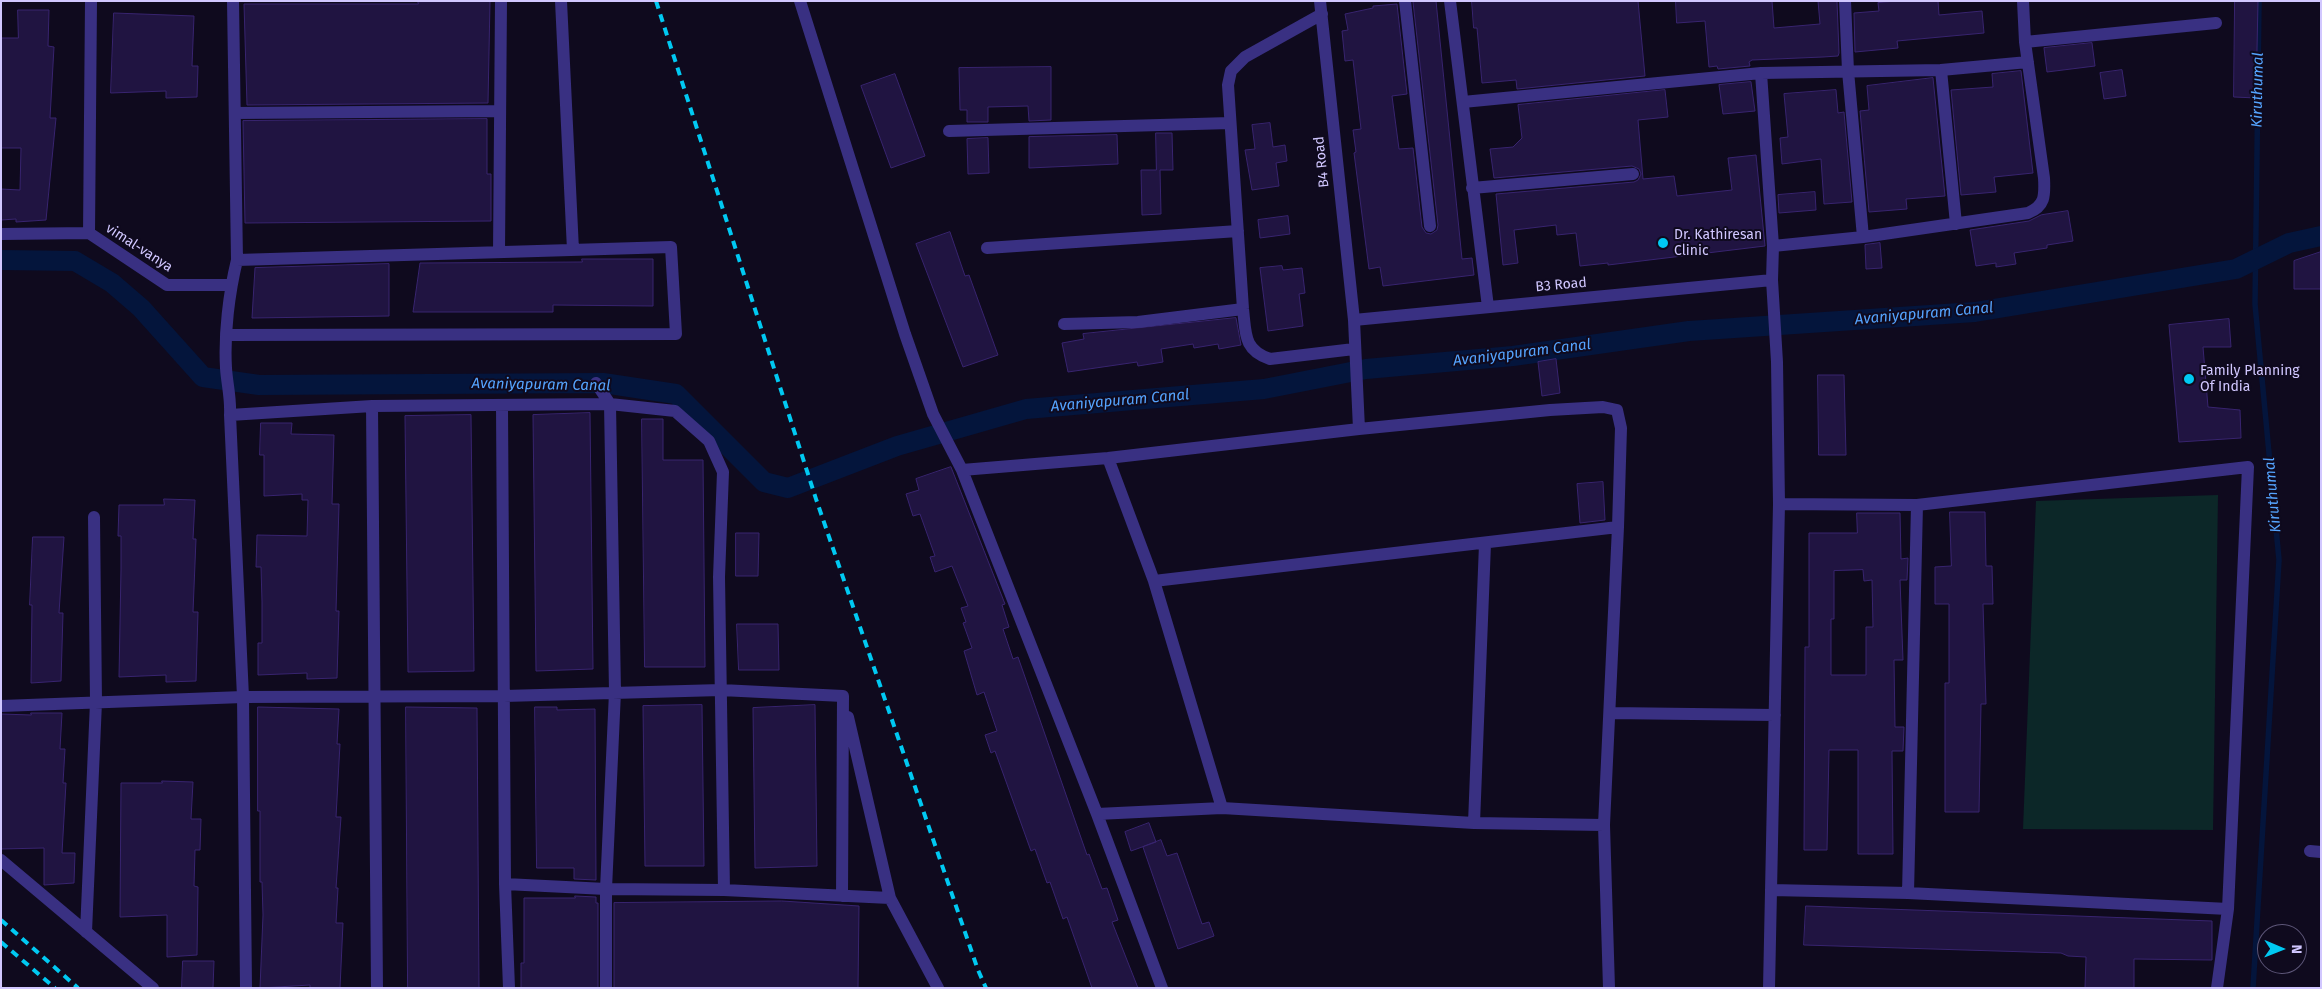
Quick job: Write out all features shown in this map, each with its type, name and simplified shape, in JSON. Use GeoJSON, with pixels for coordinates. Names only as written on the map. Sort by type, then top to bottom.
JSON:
{"type":"FeatureCollection","features":[{"type":"Feature","properties":{"kind":"street"},"geometry":{"type":"LineString","coordinates":[[89,234],[91,1]]}},
{"type":"Feature","properties":{"kind":"street"},"geometry":{"type":"LineString","coordinates":[[233,1],[237,260],[230,285],[226,368],[231,394],[230,415],[243,697],[246,988]]}},
{"type":"Feature","properties":{"kind":"street"},"geometry":{"type":"LineString","coordinates":[[499,252],[501,1]]}},
{"type":"Feature","properties":{"kind":"street"},"geometry":{"type":"LineString","coordinates":[[561,1],[573,250]]}},
{"type":"Feature","properties":{"kind":"street"},"geometry":{"type":"LineString","coordinates":[[800,1],[905,334],[933,414],[962,470],[1097,814],[1162,988]]}},
{"type":"Feature","properties":{"kind":"street"},"geometry":{"type":"LineString","coordinates":[[1406,1],[1430,226]]}},
{"type":"Feature","properties":{"kind":"street"},"geometry":{"type":"LineString","coordinates":[[1450,1],[1488,307]]}},
{"type":"Feature","properties":{"kind":"street"},"geometry":{"type":"LineString","coordinates":[[1845,1],[1848,71],[1863,237]]}},
{"type":"Feature","properties":{"kind":"street"},"geometry":{"type":"LineString","coordinates":[[1773,246],[1863,237],[2028,213],[2038,209],[2044,201],[2044,178],[2025,42],[2022,1]]}},
{"type":"Feature","properties":{"kind":"street"},"geometry":{"type":"LineString","coordinates":[[1321,8],[1245,57],[1231,71],[1228,85],[1243,309],[1246,335],[1250,347],[1257,355],[1270,359],[1354,353]]}},
{"type":"Feature","properties":{"kind":"street","name":"B4 Road"},"geometry":{"type":"LineString","coordinates":[[1321,8],[1354,320],[1354,353],[1359,429]]}},
{"type":"Feature","properties":{"kind":"street"},"geometry":{"type":"LineString","coordinates":[[2025,42],[2216,23]]}},
{"type":"Feature","properties":{"kind":"street"},"geometry":{"type":"LineString","coordinates":[[1463,102],[1761,73],[1941,70],[2028,62]]}},
{"type":"Feature","properties":{"kind":"street"},"geometry":{"type":"LineString","coordinates":[[1941,70],[1956,224]]}},
{"type":"Feature","properties":{"kind":"street"},"geometry":{"type":"LineString","coordinates":[[1761,73],[1773,246],[1772,280],[1777,362],[1779,504],[1769,988]]}},
{"type":"Feature","properties":{"kind":"street"},"geometry":{"type":"LineString","coordinates":[[235,113],[500,111]]}},
{"type":"Feature","properties":{"kind":"street"},"geometry":{"type":"LineString","coordinates":[[949,131],[1230,123]]}},
{"type":"Feature","properties":{"kind":"street"},"geometry":{"type":"LineString","coordinates":[[1472,188],[1633,174]]}},
{"type":"Feature","properties":{"kind":"street"},"geometry":{"type":"LineString","coordinates":[[987,248],[1238,231]]}},
{"type":"Feature","properties":{"kind":"street","name":"vimal-vanya"},"geometry":{"type":"LineString","coordinates":[[1,234],[89,234],[167,285],[230,285]]}},
{"type":"Feature","properties":{"kind":"street"},"geometry":{"type":"LineString","coordinates":[[228,335],[676,334],[671,247],[237,260]]}},
{"type":"Feature","properties":{"kind":"street","name":"B3 Road"},"geometry":{"type":"LineString","coordinates":[[1354,320],[1772,280]]}},
{"type":"Feature","properties":{"kind":"street"},"geometry":{"type":"LineString","coordinates":[[1064,324],[1138,322],[1243,309]]}},
{"type":"Feature","properties":{"kind":"street"},"geometry":{"type":"LineString","coordinates":[[596,383],[610,404],[615,692],[606,889],[606,988]]}},
{"type":"Feature","properties":{"kind":"street"},"geometry":{"type":"LineString","coordinates":[[230,415],[372,406],[502,407],[610,404],[675,411],[709,441],[723,472],[719,577],[724,890]]}},
{"type":"Feature","properties":{"kind":"street"},"geometry":{"type":"LineString","coordinates":[[372,406],[377,988]]}},
{"type":"Feature","properties":{"kind":"street"},"geometry":{"type":"LineString","coordinates":[[502,407],[505,884],[509,988]]}},
{"type":"Feature","properties":{"kind":"street"},"geometry":{"type":"LineString","coordinates":[[962,470],[1108,458],[1359,429],[1550,410],[1603,407],[1617,410],[1621,428],[1618,527],[1604,825],[1609,988]]}},
{"type":"Feature","properties":{"kind":"street"},"geometry":{"type":"LineString","coordinates":[[1108,458],[1154,581],[1222,808]]}},
{"type":"Feature","properties":{"kind":"street"},"geometry":{"type":"LineString","coordinates":[[1779,504],[1917,505],[2248,468],[2228,909],[2217,988]]}},
{"type":"Feature","properties":{"kind":"street"},"geometry":{"type":"LineString","coordinates":[[1908,893],[1917,505]]}},
{"type":"Feature","properties":{"kind":"street"},"geometry":{"type":"LineString","coordinates":[[86,932],[96,702],[94,517]]}},
{"type":"Feature","properties":{"kind":"street"},"geometry":{"type":"LineString","coordinates":[[1154,581],[1485,544],[1618,527]]}},
{"type":"Feature","properties":{"kind":"street"},"geometry":{"type":"LineString","coordinates":[[1474,823],[1485,544]]}},
{"type":"Feature","properties":{"kind":"street"},"geometry":{"type":"LineString","coordinates":[[1,706],[243,697],[504,696],[721,690],[843,696]]}},
{"type":"Feature","properties":{"kind":"street"},"geometry":{"type":"LineString","coordinates":[[842,896],[843,696]]}},
{"type":"Feature","properties":{"kind":"street"},"geometry":{"type":"LineString","coordinates":[[843,696],[890,898],[938,988]]}},
{"type":"Feature","properties":{"kind":"street"},"geometry":{"type":"LineString","coordinates":[[1610,713],[1775,715]]}},
{"type":"Feature","properties":{"kind":"street"},"geometry":{"type":"LineString","coordinates":[[1097,814],[1222,808],[1474,823],[1604,825]]}},
{"type":"Feature","properties":{"kind":"street"},"geometry":{"type":"LineString","coordinates":[[1,860],[153,988]]}},
{"type":"Feature","properties":{"kind":"street"},"geometry":{"type":"LineString","coordinates":[[505,884],[606,889],[724,890],[890,898]]}},
{"type":"Feature","properties":{"kind":"street"},"geometry":{"type":"LineString","coordinates":[[1771,890],[1908,893],[2228,909]]}},
{"type":"Feature","properties":{"kind":"green space"},"geometry":{"type":"Polygon","coordinates":[[[2218,495],[2213,830],[2023,829],[2036,501],[2218,495]]]}},
{"type":"Feature","properties":{"kind":"building"},"geometry":{"type":"Polygon","coordinates":[[[418,1],[490,1],[488,103],[247,105],[244,4],[418,4],[418,1]]]}},
{"type":"Feature","properties":{"kind":"building"},"geometry":{"type":"Polygon","coordinates":[[[1436,1],[1462,259],[1472,258],[1474,275],[1383,286],[1380,267],[1369,269],[1354,153],[1356,152],[1353,130],[1361,129],[1353,60],[1345,61],[1342,31],[1348,30],[1345,14],[1373,8],[1373,6],[1397,4],[1407,94],[1392,96],[1399,149],[1413,148],[1422,227],[1426,233],[1431,234],[1437,230],[1438,225],[1413,2],[1436,1]]]}},
{"type":"Feature","properties":{"kind":"building"},"geometry":{"type":"Polygon","coordinates":[[[1472,1],[1638,1],[1645,76],[1517,89],[1516,80],[1482,83],[1477,28],[1474,28],[1472,1]]]}},
{"type":"Feature","properties":{"kind":"building"},"geometry":{"type":"Polygon","coordinates":[[[1676,1],[1772,1],[1774,28],[1820,24],[1818,1],[1837,1],[1839,53],[1838,56],[1752,60],[1749,62],[1750,66],[1718,69],[1717,66],[1709,67],[1705,21],[1677,23],[1676,1]]]}},
{"type":"Feature","properties":{"kind":"building"},"geometry":{"type":"Polygon","coordinates":[[[1938,1],[1939,15],[1982,11],[1984,33],[1897,41],[1898,48],[1855,52],[1854,13],[1879,11],[1878,3],[1938,1]]]}},
{"type":"Feature","properties":{"kind":"building"},"geometry":{"type":"Polygon","coordinates":[[[2235,1],[2258,1],[2256,98],[2234,97],[2235,1]]]}},
{"type":"Feature","properties":{"kind":"building"},"geometry":{"type":"Polygon","coordinates":[[[18,10],[49,10],[48,46],[54,47],[50,118],[56,118],[46,220],[16,222],[16,219],[1,220],[1,189],[20,190],[21,148],[1,148],[1,38],[18,38],[18,10]]]}},
{"type":"Feature","properties":{"kind":"building"},"geometry":{"type":"Polygon","coordinates":[[[114,13],[194,16],[192,66],[198,66],[197,97],[166,98],[166,91],[111,93],[114,13]]]}},
{"type":"Feature","properties":{"kind":"building"},"geometry":{"type":"Polygon","coordinates":[[[2092,43],[2095,66],[2047,72],[2044,48],[2092,43]]]}},
{"type":"Feature","properties":{"kind":"building"},"geometry":{"type":"Polygon","coordinates":[[[1051,67],[1051,120],[1029,121],[1028,106],[988,107],[988,122],[967,122],[967,110],[960,110],[959,68],[1051,67]]]}},
{"type":"Feature","properties":{"kind":"building"},"geometry":{"type":"Polygon","coordinates":[[[2122,70],[2126,96],[2104,99],[2100,73],[2122,70]]]}},
{"type":"Feature","properties":{"kind":"building"},"geometry":{"type":"Polygon","coordinates":[[[2021,71],[2033,173],[1994,177],[1996,192],[1961,195],[1951,90],[1993,87],[1992,74],[2021,71]]]}},
{"type":"Feature","properties":{"kind":"building"},"geometry":{"type":"Polygon","coordinates":[[[895,74],[925,156],[891,168],[861,86],[895,74]]]}},
{"type":"Feature","properties":{"kind":"building"},"geometry":{"type":"Polygon","coordinates":[[[1933,78],[1945,196],[1906,199],[1907,209],[1869,212],[1860,111],[1869,110],[1867,86],[1933,78]]]}},
{"type":"Feature","properties":{"kind":"building"},"geometry":{"type":"Polygon","coordinates":[[[1751,82],[1755,111],[1723,114],[1719,85],[1751,82]]]}},
{"type":"Feature","properties":{"kind":"building"},"geometry":{"type":"Polygon","coordinates":[[[1665,90],[1668,117],[1638,120],[1643,179],[1674,176],[1677,196],[1732,190],[1728,158],[1756,155],[1765,246],[1608,265],[1608,263],[1580,266],[1576,233],[1557,235],[1556,225],[1514,230],[1518,263],[1503,265],[1496,194],[1634,182],[1638,180],[1641,174],[1639,169],[1632,166],[1494,178],[1490,149],[1513,147],[1522,138],[1518,105],[1665,90]]]}},
{"type":"Feature","properties":{"kind":"building"},"geometry":{"type":"Polygon","coordinates":[[[1836,90],[1838,113],[1844,112],[1852,202],[1824,204],[1821,159],[1782,164],[1780,138],[1788,137],[1784,94],[1836,90]]]}},
{"type":"Feature","properties":{"kind":"building"},"geometry":{"type":"Polygon","coordinates":[[[487,119],[487,174],[491,174],[491,221],[245,223],[243,121],[487,119]]]}},
{"type":"Feature","properties":{"kind":"building"},"geometry":{"type":"Polygon","coordinates":[[[1270,123],[1273,147],[1285,145],[1287,161],[1276,163],[1279,186],[1252,190],[1245,150],[1255,149],[1252,125],[1270,123]]]}},
{"type":"Feature","properties":{"kind":"building"},"geometry":{"type":"Polygon","coordinates":[[[1156,133],[1172,133],[1173,170],[1160,170],[1161,214],[1142,215],[1141,170],[1156,170],[1156,133]]]}},
{"type":"Feature","properties":{"kind":"building"},"geometry":{"type":"Polygon","coordinates":[[[1117,135],[1118,164],[1029,168],[1029,137],[1117,135]]]}},
{"type":"Feature","properties":{"kind":"building"},"geometry":{"type":"Polygon","coordinates":[[[988,138],[989,173],[968,174],[967,139],[988,138]]]}},
{"type":"Feature","properties":{"kind":"building"},"geometry":{"type":"Polygon","coordinates":[[[1815,192],[1816,210],[1779,213],[1778,195],[1815,192]]]}},
{"type":"Feature","properties":{"kind":"building"},"geometry":{"type":"Polygon","coordinates":[[[2068,211],[2073,241],[2047,245],[2047,248],[2014,253],[2016,264],[1996,267],[1996,263],[1976,266],[1970,230],[2029,221],[2041,215],[2068,211]]]}},
{"type":"Feature","properties":{"kind":"building"},"geometry":{"type":"Polygon","coordinates":[[[1288,216],[1290,234],[1260,238],[1258,220],[1288,216]]]}},
{"type":"Feature","properties":{"kind":"building"},"geometry":{"type":"Polygon","coordinates":[[[950,232],[965,276],[969,275],[998,355],[963,367],[916,244],[950,232]]]}},
{"type":"Feature","properties":{"kind":"building"},"geometry":{"type":"Polygon","coordinates":[[[1880,243],[1882,268],[1866,269],[1865,245],[1880,243]]]}},
{"type":"Feature","properties":{"kind":"building"},"geometry":{"type":"Polygon","coordinates":[[[2321,252],[2321,289],[2294,289],[2294,261],[2321,252]]]}},
{"type":"Feature","properties":{"kind":"building"},"geometry":{"type":"Polygon","coordinates":[[[582,259],[653,259],[653,306],[553,305],[553,312],[413,312],[420,263],[582,262],[582,259]]]}},
{"type":"Feature","properties":{"kind":"building"},"geometry":{"type":"Polygon","coordinates":[[[389,264],[389,316],[252,318],[255,268],[389,264]]]}},
{"type":"Feature","properties":{"kind":"building"},"geometry":{"type":"Polygon","coordinates":[[[1282,266],[1283,270],[1302,268],[1305,293],[1299,294],[1303,326],[1268,331],[1260,268],[1282,266]]]}},
{"type":"Feature","properties":{"kind":"building"},"geometry":{"type":"Polygon","coordinates":[[[1236,318],[1241,345],[1219,349],[1218,344],[1194,348],[1193,344],[1161,349],[1163,362],[1138,366],[1137,362],[1068,372],[1062,343],[1084,339],[1083,334],[1236,318]]]}},
{"type":"Feature","properties":{"kind":"building"},"geometry":{"type":"Polygon","coordinates":[[[2229,319],[2231,347],[2203,347],[2208,407],[2240,410],[2241,438],[2179,442],[2169,325],[2229,319]]]}},
{"type":"Feature","properties":{"kind":"building"},"geometry":{"type":"Polygon","coordinates":[[[1556,359],[1560,393],[1542,396],[1538,362],[1556,359]]]}},
{"type":"Feature","properties":{"kind":"building"},"geometry":{"type":"Polygon","coordinates":[[[1818,375],[1844,375],[1846,455],[1819,455],[1818,375]]]}},
{"type":"Feature","properties":{"kind":"building"},"geometry":{"type":"Polygon","coordinates":[[[590,413],[593,669],[536,671],[533,415],[590,413]]]}},
{"type":"Feature","properties":{"kind":"building"},"geometry":{"type":"Polygon","coordinates":[[[471,415],[474,671],[408,672],[405,416],[471,415]]]}},
{"type":"Feature","properties":{"kind":"building"},"geometry":{"type":"Polygon","coordinates":[[[642,419],[663,419],[663,460],[703,460],[705,667],[645,667],[642,419]]]}},
{"type":"Feature","properties":{"kind":"building"},"geometry":{"type":"Polygon","coordinates":[[[261,423],[292,423],[291,434],[334,435],[332,504],[339,504],[336,611],[339,611],[337,678],[307,679],[307,673],[258,675],[258,643],[262,643],[262,602],[261,567],[256,567],[257,535],[307,536],[308,500],[302,500],[302,494],[264,496],[264,455],[260,455],[261,423]]]}},
{"type":"Feature","properties":{"kind":"building"},"geometry":{"type":"Polygon","coordinates":[[[951,467],[1005,604],[1002,605],[1009,627],[1003,629],[1013,659],[1018,657],[1087,855],[1089,854],[1102,889],[1107,888],[1118,920],[1112,922],[1138,988],[1092,988],[1067,917],[1063,919],[1050,882],[1047,883],[1035,849],[1031,851],[995,751],[991,753],[985,735],[997,731],[984,692],[977,695],[964,651],[972,648],[963,623],[966,622],[961,608],[968,606],[952,566],[935,572],[930,557],[935,556],[920,514],[913,516],[906,494],[919,490],[916,479],[951,467]]]}},
{"type":"Feature","properties":{"kind":"building"},"geometry":{"type":"Polygon","coordinates":[[[1603,482],[1605,520],[1580,523],[1577,484],[1603,482]]]}},
{"type":"Feature","properties":{"kind":"building"},"geometry":{"type":"Polygon","coordinates":[[[164,499],[195,500],[193,539],[196,539],[193,612],[198,612],[196,681],[166,682],[166,675],[119,677],[121,536],[118,536],[119,505],[164,505],[164,499]]]}},
{"type":"Feature","properties":{"kind":"building"},"geometry":{"type":"Polygon","coordinates":[[[1950,512],[1985,512],[1986,566],[1992,566],[1993,604],[1983,604],[1986,704],[1981,704],[1979,812],[1945,812],[1945,683],[1949,683],[1949,604],[1935,604],[1935,567],[1951,566],[1950,512]]]}},
{"type":"Feature","properties":{"kind":"building"},"geometry":{"type":"Polygon","coordinates":[[[1857,513],[1900,513],[1901,559],[1908,558],[1907,580],[1900,580],[1903,660],[1894,660],[1895,727],[1904,727],[1903,751],[1892,751],[1893,854],[1858,854],[1858,750],[1829,750],[1827,850],[1804,850],[1805,647],[1809,647],[1809,533],[1857,533],[1857,513]],[[1863,570],[1834,571],[1834,619],[1831,619],[1831,675],[1866,675],[1866,627],[1873,627],[1872,580],[1864,581],[1863,570]]]}},
{"type":"Feature","properties":{"kind":"building"},"geometry":{"type":"Polygon","coordinates":[[[736,533],[759,533],[758,576],[736,576],[736,533]]]}},
{"type":"Feature","properties":{"kind":"building"},"geometry":{"type":"Polygon","coordinates":[[[33,537],[64,537],[59,613],[63,613],[61,681],[31,683],[32,605],[30,605],[33,537]]]}},
{"type":"Feature","properties":{"kind":"building"},"geometry":{"type":"Polygon","coordinates":[[[737,624],[778,624],[779,670],[739,670],[737,624]]]}},
{"type":"Feature","properties":{"kind":"building"},"geometry":{"type":"Polygon","coordinates":[[[702,705],[704,866],[645,866],[643,706],[702,705]]]}},
{"type":"Feature","properties":{"kind":"building"},"geometry":{"type":"Polygon","coordinates":[[[815,705],[817,866],[755,868],[753,708],[815,705]]]}},
{"type":"Feature","properties":{"kind":"building"},"geometry":{"type":"Polygon","coordinates":[[[258,707],[339,709],[337,744],[340,744],[336,817],[341,817],[336,888],[338,888],[336,923],[343,923],[340,988],[310,988],[310,985],[260,988],[263,915],[262,882],[260,882],[260,811],[258,811],[258,707]]]}},
{"type":"Feature","properties":{"kind":"building"},"geometry":{"type":"Polygon","coordinates":[[[406,707],[477,708],[479,988],[408,988],[406,707]]]}},
{"type":"Feature","properties":{"kind":"building"},"geometry":{"type":"Polygon","coordinates":[[[535,707],[557,707],[557,710],[595,709],[596,880],[574,879],[574,868],[537,868],[535,707]]]}},
{"type":"Feature","properties":{"kind":"building"},"geometry":{"type":"Polygon","coordinates":[[[31,713],[62,713],[60,749],[65,749],[63,783],[66,783],[62,853],[75,853],[74,883],[44,885],[44,848],[1,849],[1,714],[31,715],[31,713]]]}},
{"type":"Feature","properties":{"kind":"building"},"geometry":{"type":"Polygon","coordinates":[[[162,781],[193,782],[191,819],[201,819],[200,850],[195,850],[194,886],[198,887],[197,955],[167,957],[167,915],[120,917],[121,783],[162,783],[162,781]]]}},
{"type":"Feature","properties":{"kind":"building"},"geometry":{"type":"Polygon","coordinates":[[[1149,823],[1156,842],[1131,851],[1125,832],[1149,823]]]}},
{"type":"Feature","properties":{"kind":"building"},"geometry":{"type":"Polygon","coordinates":[[[1161,840],[1167,856],[1177,853],[1202,924],[1209,922],[1214,936],[1178,949],[1143,847],[1161,840]]]}},
{"type":"Feature","properties":{"kind":"building"},"geometry":{"type":"Polygon","coordinates":[[[575,896],[596,897],[596,903],[598,903],[598,988],[521,988],[521,963],[524,963],[524,898],[575,898],[575,896]]]}},
{"type":"Feature","properties":{"kind":"building"},"geometry":{"type":"Polygon","coordinates":[[[782,901],[859,906],[858,988],[614,988],[614,903],[782,901]]]}},
{"type":"Feature","properties":{"kind":"building"},"geometry":{"type":"Polygon","coordinates":[[[1806,906],[2212,921],[2212,960],[2134,959],[2134,988],[2085,988],[2086,957],[2068,956],[2061,953],[1804,945],[1806,906]]]}},
{"type":"Feature","properties":{"kind":"building"},"geometry":{"type":"Polygon","coordinates":[[[183,961],[214,961],[213,988],[182,988],[183,961]]]}},
{"type":"Feature","properties":{"kind":"waterway","name":"Kiruthumal"},"geometry":{"type":"LineString","coordinates":[[2253,988],[2279,560],[2255,304],[2259,1]]}},
{"type":"Feature","properties":{"kind":"waterway","name":"Avaniyapuram Canal"},"geometry":{"type":"LineString","coordinates":[[1,260],[75,261],[112,283],[141,308],[203,377],[259,385],[603,383],[676,394],[764,482],[788,488],[897,446],[1026,409],[1264,389],[1366,369],[1513,356],[1689,331],[1975,312],[2236,269],[2289,243],[2321,236]]}},
{"type":"Feature","properties":{"kind":"railway"},"geometry":{"type":"LineString","coordinates":[[656,1],[816,499],[978,970],[986,988]]}},
{"type":"Feature","properties":{"kind":"railway"},"geometry":{"type":"LineString","coordinates":[[1,920],[78,988]]}},
{"type":"Feature","properties":{"kind":"railway"},"geometry":{"type":"LineString","coordinates":[[1,942],[55,988]]}},
{"type":"Feature","properties":{"kind":"place","name":"Dr. Kathiresan Clinic"},"geometry":{"type":"Point","coordinates":[1663,243]}},
{"type":"Feature","properties":{"kind":"place","name":"Family Planning Of India"},"geometry":{"type":"Point","coordinates":[2189,379]}}]}
